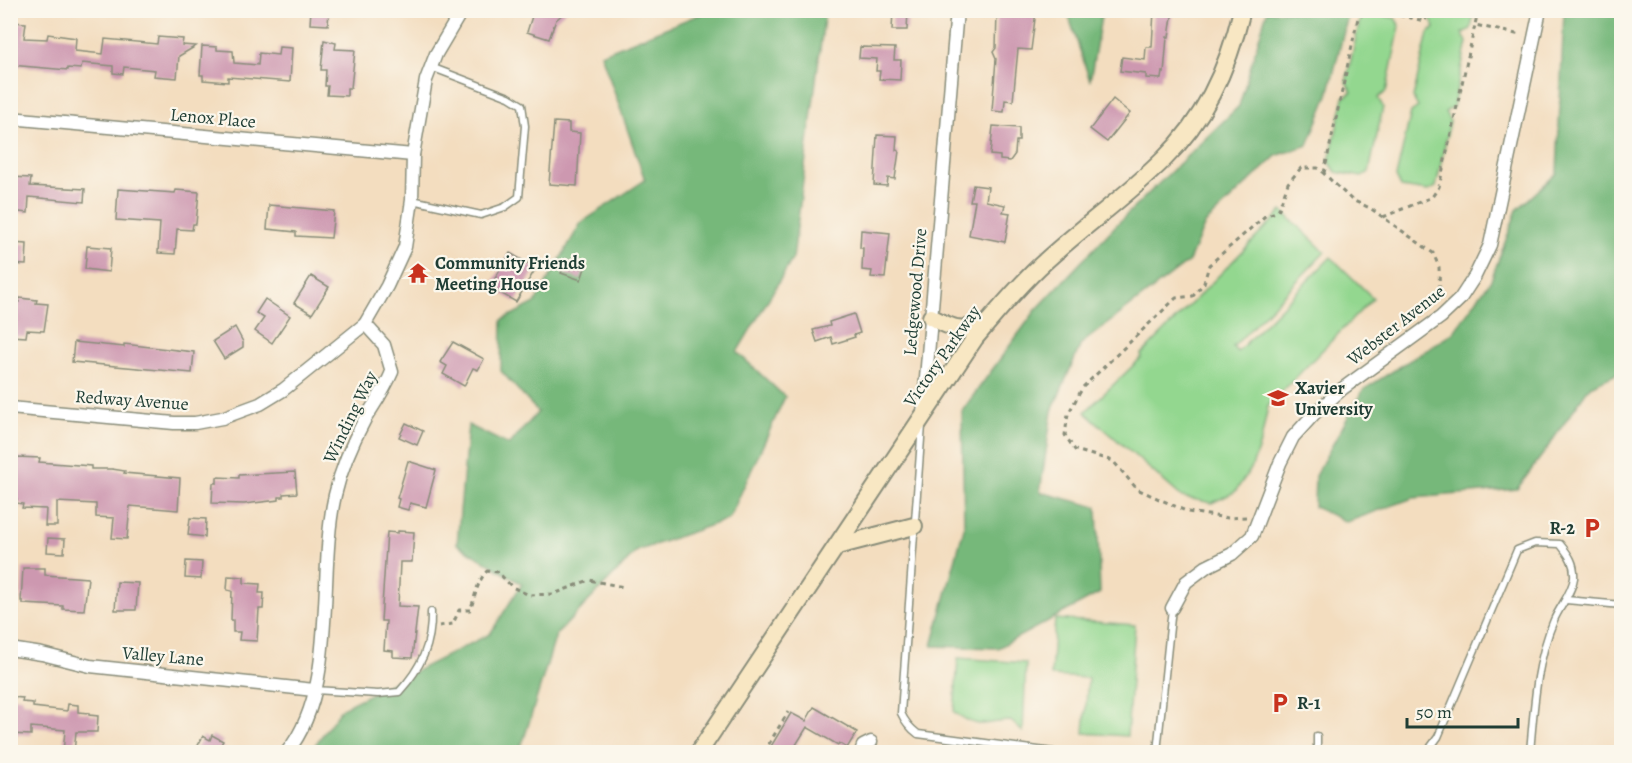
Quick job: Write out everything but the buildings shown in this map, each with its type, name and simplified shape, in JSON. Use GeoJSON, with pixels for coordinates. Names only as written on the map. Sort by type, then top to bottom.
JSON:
{"type":"FeatureCollection","features":[{"type":"Feature","properties":{"kind":"street"},"geometry":{"type":"LineString","coordinates":[[365,324],[387,286],[405,247],[412,200],[413,155],[426,80],[452,24],[462,10]]}},
{"type":"Feature","properties":{"kind":"street","name":"Ledgewood Drive"},"geometry":{"type":"LineString","coordinates":[[923,418],[957,10]]}},
{"type":"Feature","properties":{"kind":"street","name":"Victory Parkway"},"geometry":{"type":"LineString","coordinates":[[699,753],[923,418],[947,377],[987,323],[1038,267],[1165,159],[1187,132],[1220,78],[1233,45],[1242,10]]}},
{"type":"Feature","properties":{"kind":"street","name":"Webster Avenue"},"geometry":{"type":"LineString","coordinates":[[1172,608],[1186,582],[1206,567],[1232,554],[1252,536],[1293,436],[1342,389],[1441,317],[1461,299],[1490,245],[1540,10]]}},
{"type":"Feature","properties":{"kind":"street","name":"Lenox Place"},"geometry":{"type":"LineString","coordinates":[[10,118],[413,155]]}},
{"type":"Feature","properties":{"kind":"street"},"geometry":{"type":"LineString","coordinates":[[931,317],[953,329],[970,329],[987,323]]}},
{"type":"Feature","properties":{"kind":"street","name":"Redway Avenue"},"geometry":{"type":"LineString","coordinates":[[10,408],[174,423],[195,423],[222,418],[260,404],[283,390],[365,324]]}},
{"type":"Feature","properties":{"kind":"street","name":"Winding Way"},"geometry":{"type":"LineString","coordinates":[[287,753],[310,710],[320,666],[330,522],[335,495],[353,443],[383,393],[392,372],[384,345],[365,324]]}},
{"type":"Feature","properties":{"kind":"street"},"geometry":{"type":"LineString","coordinates":[[837,546],[914,526]]}},
{"type":"Feature","properties":{"kind":"street","name":"Valley Lane"},"geometry":{"type":"LineString","coordinates":[[10,649],[90,666],[314,690]]}},
{"type":"Feature","properties":{"kind":"street"},"geometry":{"type":"LineString","coordinates":[[861,753],[863,746],[871,742]]}},
{"type":"Feature","properties":{"kind":"lane"},"geometry":{"type":"LineString","coordinates":[[412,200],[481,214],[505,207],[519,197],[525,126],[522,105],[509,97],[431,67]]}},
{"type":"Feature","properties":{"kind":"lane","name":"Ledgewood Drive"},"geometry":{"type":"LineString","coordinates":[[923,418],[901,713],[909,728],[918,734],[1053,753]]}},
{"type":"Feature","properties":{"kind":"lane"},"geometry":{"type":"LineString","coordinates":[[1427,753],[1438,737],[1517,550],[1535,543],[1560,544],[1572,559],[1574,578],[1566,600],[1554,620],[1536,680],[1530,753]]}},
{"type":"Feature","properties":{"kind":"lane"},"geometry":{"type":"LineString","coordinates":[[1566,600],[1622,605]]}},
{"type":"Feature","properties":{"kind":"lane"},"geometry":{"type":"LineString","coordinates":[[1157,753],[1172,608]]}},
{"type":"Feature","properties":{"kind":"lane"},"geometry":{"type":"LineString","coordinates":[[314,690],[378,694],[399,692],[415,675],[425,652],[431,627],[431,612]]}},
{"type":"Feature","properties":{"kind":"lane"},"geometry":{"type":"LineString","coordinates":[[1317,736],[1319,753]]}},
{"type":"Feature","properties":{"kind":"path"},"geometry":{"type":"LineString","coordinates":[[1324,173],[1358,18],[1371,10],[1425,21],[1428,10]]}},
{"type":"Feature","properties":{"kind":"path"},"geometry":{"type":"LineString","coordinates":[[1383,217],[1432,197],[1439,188],[1478,10]]}},
{"type":"Feature","properties":{"kind":"path"},"geometry":{"type":"LineString","coordinates":[[1475,25],[1534,38]]}},
{"type":"Feature","properties":{"kind":"path"},"geometry":{"type":"LineString","coordinates":[[1260,517],[1228,518],[1188,512],[1137,489],[1113,461],[1075,450],[1065,435],[1068,414],[1083,387],[1176,298],[1193,296],[1204,283],[1209,265],[1265,216],[1278,211],[1288,183],[1301,168],[1318,168],[1352,200],[1370,208],[1432,253],[1439,267],[1441,317]]}},
{"type":"Feature","properties":{"kind":"path"},"geometry":{"type":"LineString","coordinates":[[431,627],[453,624],[459,610],[470,610],[478,581],[487,571],[498,572],[512,587],[529,596],[554,594],[589,580],[624,587]]}},
{"type":"Feature","properties":{"kind":"path"},"geometry":{"type":"LineString","coordinates":[[764,753],[788,712]]}},
{"type":"Feature","properties":{"kind":"path"},"geometry":{"type":"LineString","coordinates":[[823,753],[838,750],[844,753]]}},
{"type":"Feature","properties":{"kind":"green space"},"geometry":{"type":"Polygon","coordinates":[[[708,11],[825,11],[793,258],[737,352],[785,397],[729,519],[637,551],[556,635],[524,739],[517,752],[310,752],[342,708],[490,634],[522,584],[457,544],[468,425],[509,445],[538,412],[501,371],[502,320],[535,303],[581,223],[645,180],[601,54],[708,11]]]}},
{"type":"Feature","properties":{"kind":"green space"},"geometry":{"type":"Polygon","coordinates":[[[1067,11],[1102,11],[1090,81],[1067,11]]]}},
{"type":"Feature","properties":{"kind":"green space"},"geometry":{"type":"Polygon","coordinates":[[[1267,11],[1349,11],[1328,95],[1308,145],[1276,156],[1205,224],[1189,261],[1081,344],[1052,411],[1040,492],[1097,507],[1100,593],[998,648],[932,646],[964,528],[962,411],[1036,310],[1120,221],[1239,106],[1267,11]]]}},
{"type":"Feature","properties":{"kind":"green space"},"geometry":{"type":"Polygon","coordinates":[[[1431,11],[1474,11],[1471,29],[1462,33],[1467,42],[1453,107],[1445,112],[1450,121],[1436,187],[1428,191],[1401,187],[1396,177],[1411,112],[1418,107],[1413,98],[1428,33],[1435,28],[1430,18],[1431,11]]]}},
{"type":"Feature","properties":{"kind":"green space"},"geometry":{"type":"Polygon","coordinates":[[[1564,11],[1621,11],[1621,372],[1590,386],[1517,489],[1413,498],[1347,522],[1314,507],[1315,476],[1363,390],[1453,333],[1491,280],[1517,210],[1557,173],[1564,11]]]}},
{"type":"Feature","properties":{"kind":"green space"},"geometry":{"type":"Polygon","coordinates":[[[1370,13],[1395,18],[1400,26],[1386,92],[1378,98],[1383,107],[1369,172],[1362,177],[1336,172],[1329,161],[1344,97],[1352,92],[1346,82],[1360,19],[1370,13]]]}},
{"type":"Feature","properties":{"kind":"green space"},"geometry":{"type":"Polygon","coordinates":[[[1282,211],[1325,252],[1233,347],[1237,352],[1331,257],[1373,298],[1268,406],[1261,441],[1251,469],[1235,492],[1212,503],[1182,497],[1085,412],[1142,357],[1141,355],[1282,211]]]}},
{"type":"Feature","properties":{"kind":"green space"},"geometry":{"type":"Polygon","coordinates":[[[1055,619],[1135,625],[1127,736],[1084,733],[1088,678],[1051,676],[1055,619]]]}},
{"type":"Feature","properties":{"kind":"green space"},"geometry":{"type":"Polygon","coordinates":[[[958,658],[1026,663],[1023,732],[1011,721],[976,724],[954,712],[958,658]]]}},
{"type":"Feature","properties":{"kind":"place","name":"Community Friends Meeting House"},"geometry":{"type":"Point","coordinates":[418,273]}},
{"type":"Feature","properties":{"kind":"place","name":"Xavier University"},"geometry":{"type":"Point","coordinates":[1278,398]}},
{"type":"Feature","properties":{"kind":"place","name":"R-2"},"geometry":{"type":"Point","coordinates":[1592,528]}},
{"type":"Feature","properties":{"kind":"place","name":"R-1"},"geometry":{"type":"Point","coordinates":[1280,703]}}]}
